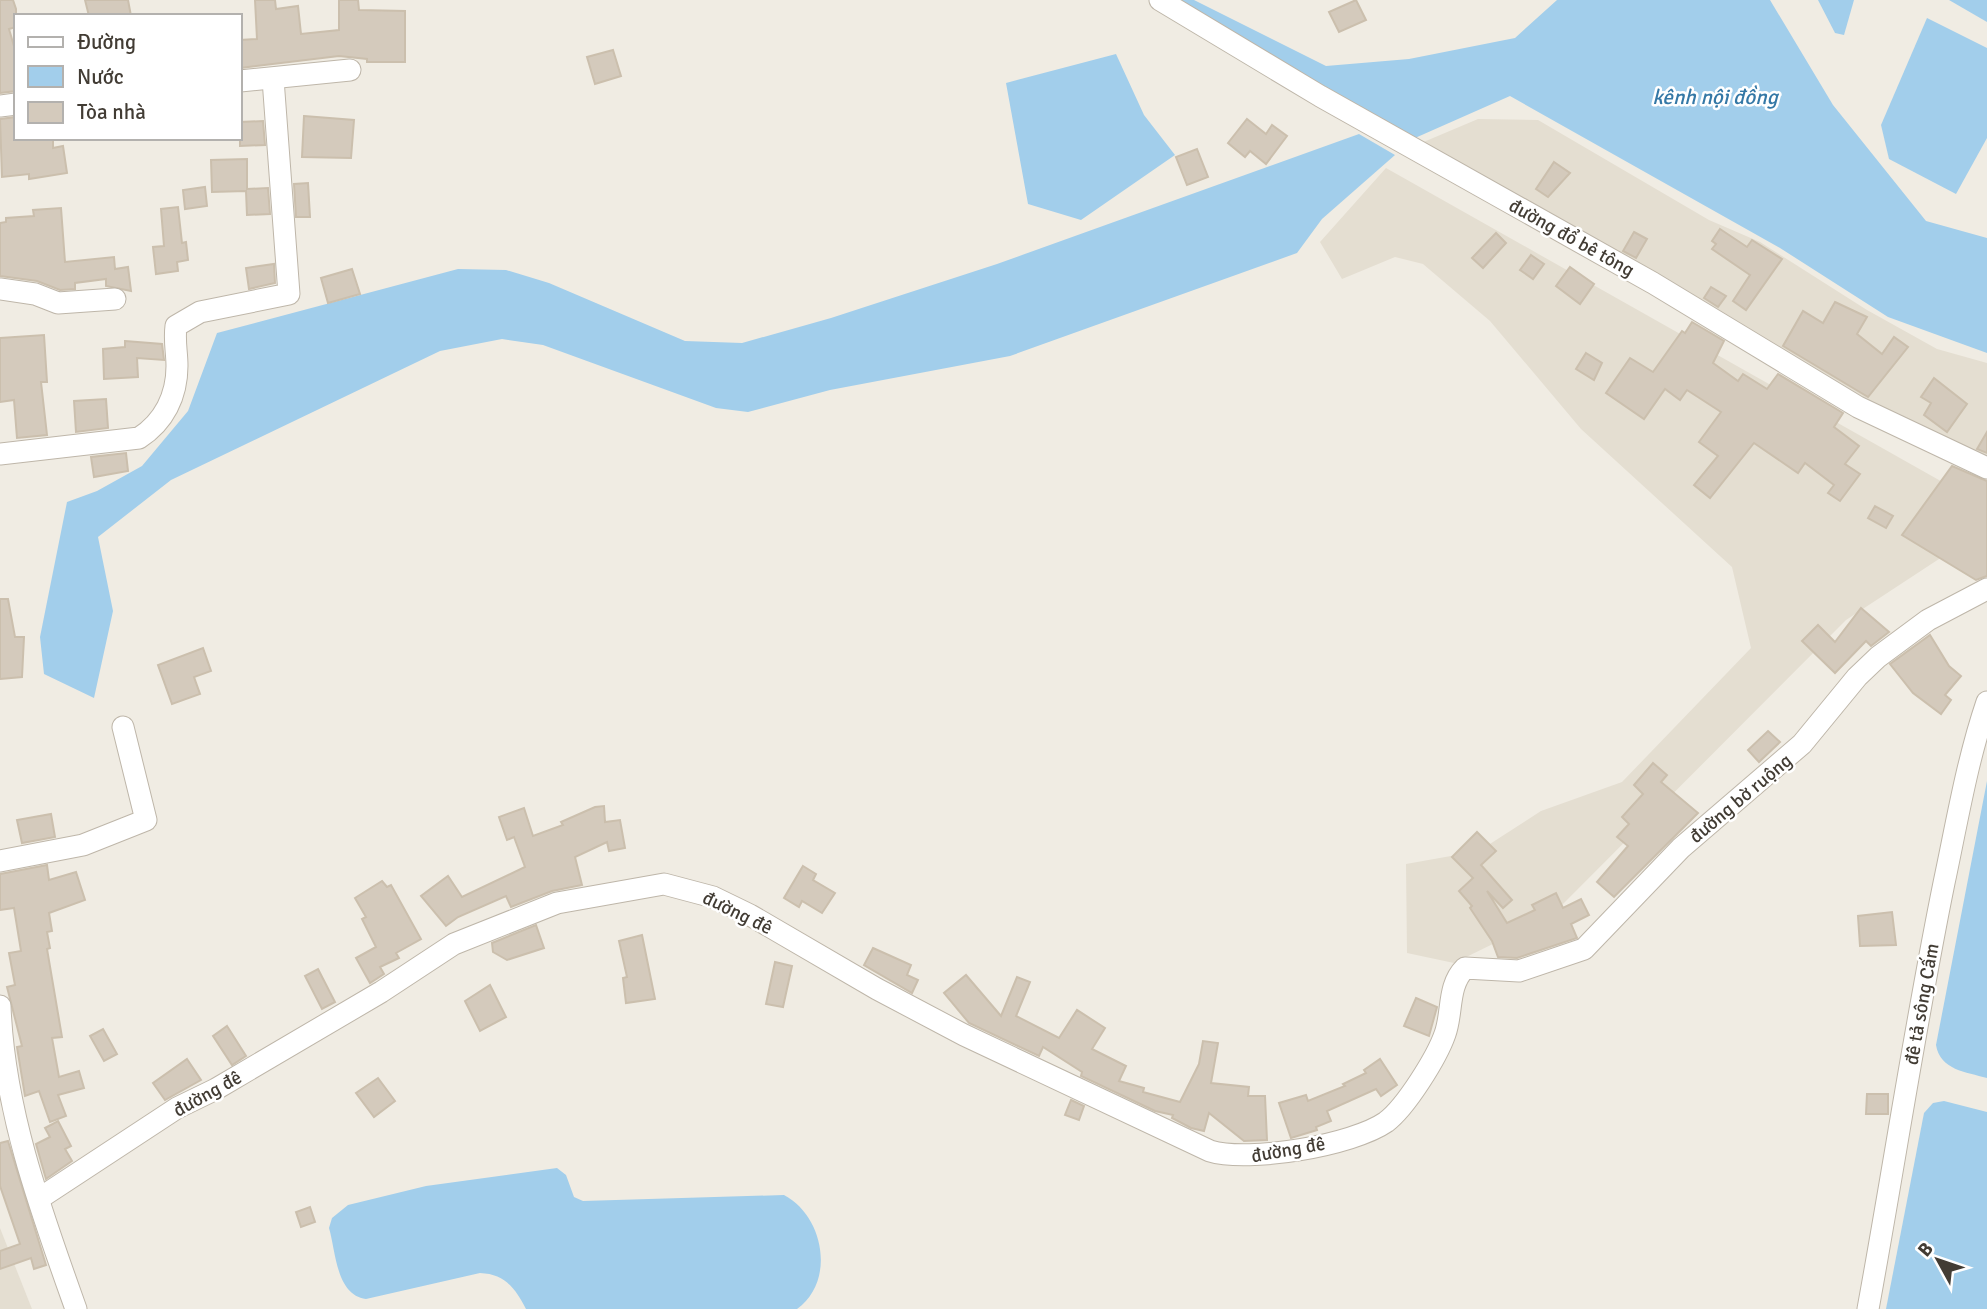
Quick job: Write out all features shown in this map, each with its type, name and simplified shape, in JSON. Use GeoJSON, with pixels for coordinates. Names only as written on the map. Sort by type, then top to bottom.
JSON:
{"type":"FeatureCollection","features":[{"type":"Feature","properties":{"kind":"street","name":"đường đổ bê tông"},"geometry":{"type":"LineString","coordinates":[[1160,0],[1320,96],[1664,289],[1858,407],[1987,468]]}},
{"type":"Feature","properties":{"kind":"street"},"geometry":{"type":"LineString","coordinates":[[242,81],[350,70]]}},
{"type":"Feature","properties":{"kind":"street"},"geometry":{"type":"LineString","coordinates":[[0,454],[139,438],[154,428],[171,402],[177,366],[173,343],[176,326],[200,312],[289,294],[284,190],[273,79]]}},
{"type":"Feature","properties":{"kind":"street"},"geometry":{"type":"LineString","coordinates":[[0,289],[35,294],[58,303],[115,299]]}},
{"type":"Feature","properties":{"kind":"street","name":"đường bờ ruộng"},"geometry":{"type":"LineString","coordinates":[[1478,968],[1509,972],[1533,968],[1584,949],[1688,841],[1802,744],[1857,677],[1878,657],[1928,620],[1987,589]]}},
{"type":"Feature","properties":{"kind":"street","name":"đê tả sông Cấm"},"geometry":{"type":"LineString","coordinates":[[1868,1309],[1898,1145],[1919,1004],[1972,747],[1987,702]]}},
{"type":"Feature","properties":{"kind":"street"},"geometry":{"type":"LineString","coordinates":[[0,861],[83,845],[146,820],[123,727]]}},
{"type":"Feature","properties":{"kind":"street","name":"đường đê"},"geometry":{"type":"LineString","coordinates":[[40,1198],[177,1108],[216,1089],[381,992],[454,944],[557,903],[627,889],[664,884],[713,897],[750,915],[877,989],[1025,1066],[1210,1151],[1235,1157],[1280,1153],[1367,1133],[1387,1120],[1404,1104],[1445,1035],[1450,1001],[1461,972],[1465,968],[1478,968]]}},
{"type":"Feature","properties":{"kind":"street"},"geometry":{"type":"LineString","coordinates":[[0,1006],[2,1047],[14,1114],[76,1309]]}},
{"type":"Feature","properties":{"kind":"shaded area"},"geometry":{"type":"Polygon","coordinates":[[[1478,119],[1538,120],[1709,220],[1760,242],[1867,310],[1937,349],[1987,363],[1987,471],[1407,149],[1478,119]]]}},
{"type":"Feature","properties":{"kind":"shaded area"},"geometry":{"type":"Polygon","coordinates":[[[1386,168],[1985,506],[1971,538],[1846,620],[1552,915],[1454,963],[1407,953],[1406,864],[1479,851],[1541,811],[1622,782],[1751,648],[1732,567],[1581,429],[1490,321],[1423,264],[1395,257],[1342,279],[1320,242],[1386,168]]]}},
{"type":"Feature","properties":{"kind":"shaded area"},"geometry":{"type":"Polygon","coordinates":[[[0,1228],[32,1309],[0,1309],[0,1228]]]}},
{"type":"Feature","properties":{"kind":"water","name":"kênh nội đồng"},"geometry":{"type":"Polygon","coordinates":[[[1170,0],[1194,0],[1326,66],[1409,59],[1515,38],[1557,0],[1770,0],[1833,105],[1926,221],[1987,238],[1987,353],[1888,317],[1780,248],[1510,96],[1415,138],[1170,0]]]}},
{"type":"Feature","properties":{"kind":"water"},"geometry":{"type":"Polygon","coordinates":[[[1818,0],[1854,0],[1844,35],[1835,33],[1818,0]]]}},
{"type":"Feature","properties":{"kind":"water"},"geometry":{"type":"Polygon","coordinates":[[[1949,0],[1987,0],[1987,22],[1949,0]]]}},
{"type":"Feature","properties":{"kind":"water"},"geometry":{"type":"Polygon","coordinates":[[[1927,18],[1987,48],[1987,138],[1956,194],[1889,159],[1881,125],[1927,18]]]}},
{"type":"Feature","properties":{"kind":"water"},"geometry":{"type":"Polygon","coordinates":[[[1116,54],[1144,115],[1175,155],[1081,220],[1028,204],[1006,83],[1116,54]]]}},
{"type":"Feature","properties":{"kind":"water"},"geometry":{"type":"Polygon","coordinates":[[[1359,134],[1395,155],[1322,219],[1297,253],[1010,356],[830,390],[748,412],[716,408],[543,345],[502,339],[440,351],[171,480],[98,537],[113,611],[94,698],[44,674],[40,637],[67,502],[97,491],[142,466],[188,411],[217,333],[458,269],[506,270],[549,283],[685,341],[742,343],[831,318],[997,264],[1359,134]]]}},
{"type":"Feature","properties":{"kind":"water"},"geometry":{"type":"Polygon","coordinates":[[[1987,781],[1987,1078],[1948,1065],[1938,1053],[1936,1045],[1987,781]]]}},
{"type":"Feature","properties":{"kind":"water"},"geometry":{"type":"Polygon","coordinates":[[[1944,1101],[1987,1112],[1987,1309],[1886,1309],[1924,1113],[1933,1103],[1944,1101]]]}},
{"type":"Feature","properties":{"kind":"water"},"geometry":{"type":"Polygon","coordinates":[[[557,1168],[566,1175],[574,1197],[583,1201],[784,1195],[798,1205],[816,1233],[821,1266],[817,1282],[809,1297],[797,1309],[526,1309],[518,1295],[503,1279],[489,1274],[480,1273],[366,1299],[356,1296],[343,1281],[329,1228],[332,1218],[348,1205],[426,1186],[557,1168]]]}},
{"type":"Feature","properties":{"kind":"building"},"geometry":{"type":"Polygon","coordinates":[[[0,0],[13,0],[16,14],[14,28],[9,29],[14,46],[14,91],[0,93],[0,0]]]}},
{"type":"Feature","properties":{"kind":"building"},"geometry":{"type":"Polygon","coordinates":[[[85,0],[128,0],[131,14],[88,14],[85,0]]]}},
{"type":"Feature","properties":{"kind":"building"},"geometry":{"type":"Polygon","coordinates":[[[255,0],[275,0],[276,9],[298,6],[301,34],[339,30],[339,0],[358,0],[359,10],[405,11],[405,62],[367,62],[367,59],[339,56],[242,68],[242,40],[257,39],[255,0]]]}},
{"type":"Feature","properties":{"kind":"building"},"geometry":{"type":"Polygon","coordinates":[[[1356,0],[1366,20],[1339,32],[1329,12],[1356,0]]]}},
{"type":"Feature","properties":{"kind":"building"},"geometry":{"type":"Polygon","coordinates":[[[613,50],[621,76],[595,84],[587,57],[613,50]]]}},
{"type":"Feature","properties":{"kind":"building"},"geometry":{"type":"Polygon","coordinates":[[[304,116],[354,120],[351,158],[302,157],[304,116]]]}},
{"type":"Feature","properties":{"kind":"building"},"geometry":{"type":"Polygon","coordinates":[[[14,117],[14,140],[53,140],[53,148],[63,146],[67,173],[29,179],[29,174],[2,177],[0,119],[14,117]]]}},
{"type":"Feature","properties":{"kind":"building"},"geometry":{"type":"Polygon","coordinates":[[[1247,119],[1266,134],[1272,125],[1287,136],[1266,164],[1250,151],[1245,157],[1228,143],[1247,119]]]}},
{"type":"Feature","properties":{"kind":"building"},"geometry":{"type":"Polygon","coordinates":[[[263,121],[265,145],[240,146],[242,122],[263,121]]]}},
{"type":"Feature","properties":{"kind":"building"},"geometry":{"type":"Polygon","coordinates":[[[1197,149],[1208,177],[1187,185],[1176,157],[1197,149]]]}},
{"type":"Feature","properties":{"kind":"building"},"geometry":{"type":"Polygon","coordinates":[[[247,159],[247,189],[268,188],[270,214],[247,215],[246,191],[212,192],[211,160],[247,159]]]}},
{"type":"Feature","properties":{"kind":"building"},"geometry":{"type":"Polygon","coordinates":[[[1554,162],[1570,173],[1548,197],[1536,189],[1554,162]]]}},
{"type":"Feature","properties":{"kind":"building"},"geometry":{"type":"Polygon","coordinates":[[[308,183],[310,217],[296,217],[294,184],[308,183]]]}},
{"type":"Feature","properties":{"kind":"building"},"geometry":{"type":"Polygon","coordinates":[[[205,187],[207,206],[185,209],[183,190],[205,187]]]}},
{"type":"Feature","properties":{"kind":"building"},"geometry":{"type":"Polygon","coordinates":[[[178,207],[182,243],[186,242],[188,260],[177,262],[178,271],[156,274],[153,247],[164,246],[161,209],[178,207]]]}},
{"type":"Feature","properties":{"kind":"building"},"geometry":{"type":"Polygon","coordinates":[[[61,208],[65,262],[114,257],[115,269],[128,267],[131,291],[106,286],[106,279],[75,283],[75,289],[60,290],[37,281],[0,276],[0,223],[6,222],[6,218],[34,216],[33,210],[61,208]]]}},
{"type":"Feature","properties":{"kind":"building"},"geometry":{"type":"Polygon","coordinates":[[[1720,229],[1747,247],[1752,240],[1782,259],[1746,310],[1733,301],[1750,275],[1712,249],[1716,244],[1712,241],[1720,229]]]}},
{"type":"Feature","properties":{"kind":"building"},"geometry":{"type":"Polygon","coordinates":[[[1634,232],[1647,239],[1636,258],[1623,251],[1634,232]]]}},
{"type":"Feature","properties":{"kind":"building"},"geometry":{"type":"Polygon","coordinates":[[[1496,233],[1506,243],[1483,268],[1472,258],[1496,233]]]}},
{"type":"Feature","properties":{"kind":"building"},"geometry":{"type":"Polygon","coordinates":[[[1531,255],[1544,264],[1533,279],[1520,270],[1531,255]]]}},
{"type":"Feature","properties":{"kind":"building"},"geometry":{"type":"Polygon","coordinates":[[[274,264],[275,283],[249,289],[246,268],[274,264]]]}},
{"type":"Feature","properties":{"kind":"building"},"geometry":{"type":"Polygon","coordinates":[[[1570,267],[1594,284],[1580,304],[1556,286],[1570,267]]]}},
{"type":"Feature","properties":{"kind":"building"},"geometry":{"type":"Polygon","coordinates":[[[352,269],[360,294],[328,303],[321,278],[352,269]]]}},
{"type":"Feature","properties":{"kind":"building"},"geometry":{"type":"Polygon","coordinates":[[[1711,287],[1726,296],[1718,307],[1704,298],[1711,287]]]}},
{"type":"Feature","properties":{"kind":"building"},"geometry":{"type":"Polygon","coordinates":[[[1835,302],[1867,317],[1857,334],[1882,354],[1894,337],[1908,347],[1868,397],[1783,346],[1803,311],[1823,323],[1835,302]]]}},
{"type":"Feature","properties":{"kind":"building"},"geometry":{"type":"Polygon","coordinates":[[[1692,322],[1724,341],[1713,363],[1738,381],[1743,374],[1767,389],[1778,374],[1843,413],[1834,427],[1859,446],[1845,464],[1860,474],[1840,501],[1828,493],[1834,485],[1805,463],[1798,473],[1754,443],[1710,498],[1694,485],[1718,456],[1699,442],[1721,412],[1687,390],[1680,400],[1665,389],[1644,419],[1606,393],[1630,358],[1653,372],[1682,331],[1685,333],[1692,322]]]}},
{"type":"Feature","properties":{"kind":"building"},"geometry":{"type":"Polygon","coordinates":[[[44,335],[47,382],[41,382],[47,435],[17,438],[14,400],[0,402],[0,338],[44,335]]]}},
{"type":"Feature","properties":{"kind":"building"},"geometry":{"type":"Polygon","coordinates":[[[125,341],[162,344],[164,360],[137,358],[138,377],[104,379],[103,349],[125,347],[125,341]]]}},
{"type":"Feature","properties":{"kind":"building"},"geometry":{"type":"Polygon","coordinates":[[[1586,353],[1602,363],[1594,380],[1576,369],[1586,353]]]}},
{"type":"Feature","properties":{"kind":"building"},"geometry":{"type":"Polygon","coordinates":[[[1934,378],[1967,404],[1947,432],[1924,415],[1931,403],[1921,397],[1934,378]]]}},
{"type":"Feature","properties":{"kind":"building"},"geometry":{"type":"Polygon","coordinates":[[[106,399],[108,428],[76,432],[74,401],[106,399]]]}},
{"type":"Feature","properties":{"kind":"building"},"geometry":{"type":"Polygon","coordinates":[[[1987,432],[1987,453],[1977,449],[1987,432]]]}},
{"type":"Feature","properties":{"kind":"building"},"geometry":{"type":"Polygon","coordinates":[[[126,453],[128,471],[94,477],[91,457],[126,453]]]}},
{"type":"Feature","properties":{"kind":"building"},"geometry":{"type":"Polygon","coordinates":[[[1952,466],[1987,481],[1987,576],[1976,580],[1902,535],[1952,466]]]}},
{"type":"Feature","properties":{"kind":"building"},"geometry":{"type":"Polygon","coordinates":[[[1875,506],[1893,516],[1886,528],[1868,518],[1875,506]]]}},
{"type":"Feature","properties":{"kind":"building"},"geometry":{"type":"Polygon","coordinates":[[[0,599],[8,599],[15,637],[24,637],[22,677],[0,679],[0,599]]]}},
{"type":"Feature","properties":{"kind":"building"},"geometry":{"type":"Polygon","coordinates":[[[1861,608],[1889,632],[1871,646],[1866,641],[1835,673],[1802,641],[1818,625],[1835,642],[1861,608]]]}},
{"type":"Feature","properties":{"kind":"building"},"geometry":{"type":"Polygon","coordinates":[[[1930,635],[1949,666],[1961,676],[1945,695],[1951,700],[1941,714],[1913,693],[1890,664],[1930,635]]]}},
{"type":"Feature","properties":{"kind":"building"},"geometry":{"type":"Polygon","coordinates":[[[203,648],[211,671],[194,677],[200,694],[172,704],[158,665],[203,648]]]}},
{"type":"Feature","properties":{"kind":"building"},"geometry":{"type":"Polygon","coordinates":[[[1768,731],[1780,742],[1759,762],[1748,750],[1768,731]]]}},
{"type":"Feature","properties":{"kind":"building"},"geometry":{"type":"Polygon","coordinates":[[[1653,763],[1667,775],[1661,782],[1698,813],[1614,897],[1597,882],[1628,846],[1617,837],[1629,824],[1622,817],[1643,794],[1634,785],[1653,763]]]}},
{"type":"Feature","properties":{"kind":"building"},"geometry":{"type":"Polygon","coordinates":[[[604,806],[605,822],[620,820],[625,848],[609,851],[607,842],[575,857],[582,885],[552,891],[511,907],[506,896],[458,917],[446,926],[421,896],[448,876],[462,897],[525,867],[514,837],[507,840],[499,817],[524,808],[533,836],[563,825],[561,822],[595,807],[604,806]]]}},
{"type":"Feature","properties":{"kind":"building"},"geometry":{"type":"Polygon","coordinates":[[[51,814],[55,837],[22,843],[17,820],[51,814]]]}},
{"type":"Feature","properties":{"kind":"building"},"geometry":{"type":"Polygon","coordinates":[[[1477,832],[1496,851],[1481,865],[1512,900],[1503,908],[1487,891],[1507,923],[1535,910],[1532,905],[1556,893],[1563,908],[1581,899],[1589,915],[1571,924],[1577,938],[1517,958],[1498,957],[1492,941],[1470,908],[1472,906],[1459,891],[1473,878],[1452,857],[1477,832]]]}},
{"type":"Feature","properties":{"kind":"building"},"geometry":{"type":"Polygon","coordinates":[[[47,865],[49,880],[76,872],[85,900],[49,913],[52,931],[47,932],[50,948],[47,949],[62,1037],[52,1038],[59,1077],[79,1071],[84,1088],[58,1095],[66,1116],[50,1122],[39,1091],[25,1096],[17,1047],[22,1046],[7,987],[15,985],[9,953],[21,951],[14,908],[0,910],[0,874],[47,865]]]}},
{"type":"Feature","properties":{"kind":"building"},"geometry":{"type":"Polygon","coordinates":[[[803,866],[816,874],[813,880],[835,893],[822,913],[802,901],[799,907],[784,898],[803,866]]]}},
{"type":"Feature","properties":{"kind":"building"},"geometry":{"type":"Polygon","coordinates":[[[382,881],[387,887],[391,885],[421,939],[396,953],[399,958],[380,967],[384,974],[370,983],[356,958],[376,947],[362,919],[366,917],[355,898],[382,881]]]}},
{"type":"Feature","properties":{"kind":"building"},"geometry":{"type":"Polygon","coordinates":[[[1892,912],[1896,945],[1860,946],[1858,916],[1892,912]]]}},
{"type":"Feature","properties":{"kind":"building"},"geometry":{"type":"Polygon","coordinates":[[[536,925],[544,948],[507,960],[493,952],[492,943],[536,925]]]}},
{"type":"Feature","properties":{"kind":"building"},"geometry":{"type":"Polygon","coordinates":[[[642,935],[655,999],[626,1003],[623,978],[627,977],[619,941],[642,935]]]}},
{"type":"Feature","properties":{"kind":"building"},"geometry":{"type":"Polygon","coordinates":[[[873,948],[911,965],[907,975],[918,980],[912,993],[864,965],[873,948]]]}},
{"type":"Feature","properties":{"kind":"building"},"geometry":{"type":"Polygon","coordinates":[[[775,962],[792,966],[783,1007],[766,1004],[775,962]]]}},
{"type":"Feature","properties":{"kind":"building"},"geometry":{"type":"Polygon","coordinates":[[[318,969],[335,1002],[322,1009],[305,976],[318,969]]]}},
{"type":"Feature","properties":{"kind":"building"},"geometry":{"type":"Polygon","coordinates":[[[966,975],[1001,1016],[1017,977],[1030,982],[1016,1016],[1059,1038],[1077,1010],[1105,1028],[1092,1049],[1126,1066],[1119,1081],[1144,1088],[1143,1092],[1180,1102],[1199,1064],[1203,1041],[1218,1043],[1211,1083],[1249,1087],[1248,1096],[1265,1096],[1267,1140],[1244,1141],[1209,1113],[1204,1131],[1191,1128],[1172,1118],[1173,1115],[1155,1111],[1081,1076],[1082,1072],[1043,1047],[1039,1056],[969,1023],[944,993],[966,975]]]}},
{"type":"Feature","properties":{"kind":"building"},"geometry":{"type":"Polygon","coordinates":[[[490,985],[506,1017],[480,1031],[465,1001],[490,985]]]}},
{"type":"Feature","properties":{"kind":"building"},"geometry":{"type":"Polygon","coordinates":[[[1416,998],[1437,1007],[1429,1036],[1404,1026],[1416,998]]]}},
{"type":"Feature","properties":{"kind":"building"},"geometry":{"type":"Polygon","coordinates":[[[227,1026],[246,1056],[232,1065],[213,1036],[227,1026]]]}},
{"type":"Feature","properties":{"kind":"building"},"geometry":{"type":"Polygon","coordinates":[[[103,1029],[117,1054],[104,1061],[90,1036],[103,1029]]]}},
{"type":"Feature","properties":{"kind":"building"},"geometry":{"type":"Polygon","coordinates":[[[187,1059],[201,1080],[165,1100],[153,1083],[187,1059]]]}},
{"type":"Feature","properties":{"kind":"building"},"geometry":{"type":"Polygon","coordinates":[[[1380,1059],[1397,1085],[1381,1096],[1376,1089],[1327,1111],[1331,1121],[1316,1127],[1317,1130],[1291,1138],[1279,1103],[1306,1095],[1308,1101],[1345,1086],[1343,1084],[1366,1073],[1364,1070],[1380,1059]]]}},
{"type":"Feature","properties":{"kind":"building"},"geometry":{"type":"Polygon","coordinates":[[[378,1078],[395,1101],[374,1117],[356,1093],[378,1078]]]}},
{"type":"Feature","properties":{"kind":"building"},"geometry":{"type":"Polygon","coordinates":[[[1867,1094],[1888,1094],[1888,1114],[1866,1114],[1867,1094]]]}},
{"type":"Feature","properties":{"kind":"building"},"geometry":{"type":"Polygon","coordinates":[[[1071,1100],[1084,1106],[1079,1120],[1065,1115],[1071,1100]]]}},
{"type":"Feature","properties":{"kind":"building"},"geometry":{"type":"Polygon","coordinates":[[[58,1121],[71,1146],[65,1149],[72,1161],[46,1179],[36,1144],[50,1137],[45,1128],[58,1121]]]}},
{"type":"Feature","properties":{"kind":"building"},"geometry":{"type":"Polygon","coordinates":[[[8,1141],[46,1265],[34,1269],[31,1258],[0,1269],[0,1251],[20,1244],[0,1186],[0,1143],[8,1141]]]}},
{"type":"Feature","properties":{"kind":"building"},"geometry":{"type":"Polygon","coordinates":[[[310,1207],[315,1222],[301,1227],[296,1212],[310,1207]]]}}]}
